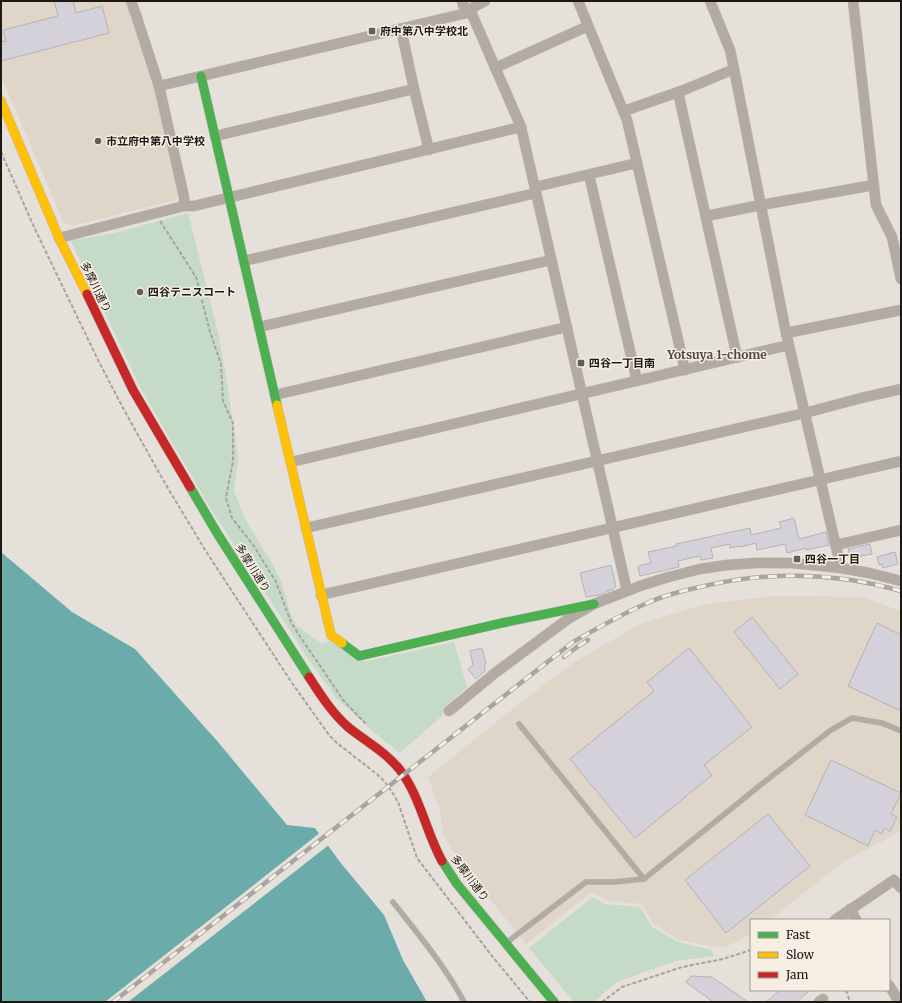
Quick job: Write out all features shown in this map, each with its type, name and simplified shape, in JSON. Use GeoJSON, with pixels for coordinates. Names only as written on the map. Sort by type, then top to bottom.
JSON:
{"type":"FeatureCollection","features":[{"type":"Feature","properties":{"kind":"street"},"geometry":{"type":"LineString","coordinates":[[130,1],[159,86],[184,197],[184,206]]}},
{"type":"Feature","properties":{"kind":"street"},"geometry":{"type":"LineString","coordinates":[[462,1],[464,5],[471,7]]}},
{"type":"Feature","properties":{"kind":"street"},"geometry":{"type":"LineString","coordinates":[[159,86],[401,29],[471,7],[485,1]]}},
{"type":"Feature","properties":{"kind":"street"},"geometry":{"type":"LineString","coordinates":[[578,1],[627,120],[685,370]]}},
{"type":"Feature","properties":{"kind":"street"},"geometry":{"type":"LineString","coordinates":[[710,1],[730,50],[786,334],[841,568]]}},
{"type":"Feature","properties":{"kind":"street"},"geometry":{"type":"LineString","coordinates":[[853,1],[876,205],[897,236],[901,279]]}},
{"type":"Feature","properties":{"kind":"street"},"geometry":{"type":"LineString","coordinates":[[471,7],[520,127],[627,591]]}},
{"type":"Feature","properties":{"kind":"street"},"geometry":{"type":"LineString","coordinates":[[495,68],[588,26]]}},
{"type":"Feature","properties":{"kind":"street"},"geometry":{"type":"LineString","coordinates":[[401,29],[429,150]]}},
{"type":"Feature","properties":{"kind":"street"},"geometry":{"type":"LineString","coordinates":[[624,111],[678,92],[734,69]]}},
{"type":"Feature","properties":{"kind":"street"},"geometry":{"type":"LineString","coordinates":[[201,76],[331,635],[359,656],[502,623],[594,604]]}},
{"type":"Feature","properties":{"kind":"street"},"geometry":{"type":"LineString","coordinates":[[215,136],[414,89]]}},
{"type":"Feature","properties":{"kind":"street"},"geometry":{"type":"LineString","coordinates":[[678,92],[737,357]]}},
{"type":"Feature","properties":{"kind":"street","name":"多摩川通り"},"geometry":{"type":"LineString","coordinates":[[1,101],[59,238],[133,390],[217,533],[328,705],[351,730],[384,755],[399,769],[411,789],[434,846],[448,871],[554,1002]]}},
{"type":"Feature","properties":{"kind":"street"},"geometry":{"type":"LineString","coordinates":[[59,238],[184,206],[194,206],[230,198],[520,127]]}},
{"type":"Feature","properties":{"kind":"street"},"geometry":{"type":"LineString","coordinates":[[244,261],[535,190],[637,163]]}},
{"type":"Feature","properties":{"kind":"street"},"geometry":{"type":"LineString","coordinates":[[589,175],[637,380]]}},
{"type":"Feature","properties":{"kind":"street"},"geometry":{"type":"LineString","coordinates":[[706,216],[874,185]]}},
{"type":"Feature","properties":{"kind":"street"},"geometry":{"type":"LineString","coordinates":[[259,327],[551,260]]}},
{"type":"Feature","properties":{"kind":"street"},"geometry":{"type":"LineString","coordinates":[[786,334],[901,310]]}},
{"type":"Feature","properties":{"kind":"street"},"geometry":{"type":"LineString","coordinates":[[275,395],[566,327]]}},
{"type":"Feature","properties":{"kind":"street"},"geometry":{"type":"LineString","coordinates":[[290,462],[789,345]]}},
{"type":"Feature","properties":{"kind":"street"},"geometry":{"type":"LineString","coordinates":[[306,528],[805,413],[901,389]]}},
{"type":"Feature","properties":{"kind":"street"},"geometry":{"type":"LineString","coordinates":[[321,594],[901,461]]}},
{"type":"Feature","properties":{"kind":"street"},"geometry":{"type":"LineString","coordinates":[[836,544],[901,530]]}},
{"type":"Feature","properties":{"kind":"street"},"geometry":{"type":"LineString","coordinates":[[449,711],[495,673],[568,619],[594,604],[665,578],[700,569],[727,565],[792,563],[841,568],[901,581]]}},
{"type":"Feature","properties":{"kind":"street"},"geometry":{"type":"LineString","coordinates":[[836,919],[894,880],[901,888]]}},
{"type":"Feature","properties":{"kind":"street"},"geometry":{"type":"LineString","coordinates":[[850,909],[855,919]]}},
{"type":"Feature","properties":{"kind":"street"},"geometry":{"type":"LineString","coordinates":[[890,987],[899,1002]]}},
{"type":"Feature","properties":{"kind":"lane"},"geometry":{"type":"LineString","coordinates":[[506,943],[586,882],[614,882],[644,878],[769,778],[832,730],[852,718],[882,723],[901,731]]}},
{"type":"Feature","properties":{"kind":"lane"},"geometry":{"type":"LineString","coordinates":[[519,724],[644,878]]}},
{"type":"Feature","properties":{"kind":"lane"},"geometry":{"type":"LineString","coordinates":[[393,902],[445,970],[464,1002]]}},
{"type":"Feature","properties":{"kind":"path"},"geometry":{"type":"LineString","coordinates":[[155,214],[196,277],[210,332],[221,364],[224,401],[233,423],[233,461],[226,498],[232,518],[254,546],[276,582],[291,622],[344,701],[368,725],[364,740]]}},
{"type":"Feature","properties":{"kind":"path"},"geometry":{"type":"LineString","coordinates":[[602,1002],[622,987],[682,966],[723,959],[750,950]]}},
{"type":"Feature","properties":{"kind":"path"},"geometry":{"type":"LineString","coordinates":[[846,991],[850,1002]]}},
{"type":"Feature","properties":{"kind":"shaded area","name":"市立府中第八中学校"},"geometry":{"type":"Polygon","coordinates":[[[1,1],[126,1],[155,89],[178,194],[174,200],[72,226],[64,223],[1,76],[1,1]]]}},
{"type":"Feature","properties":{"kind":"shaded area"},"geometry":{"type":"Polygon","coordinates":[[[774,596],[862,597],[901,611],[901,831],[845,861],[771,919],[750,919],[750,935],[726,947],[707,946],[678,939],[654,924],[641,904],[607,900],[593,893],[588,895],[526,944],[460,862],[443,834],[440,809],[428,777],[525,699],[573,663],[640,624],[705,604],[774,596]]]}},
{"type":"Feature","properties":{"kind":"green space"},"geometry":{"type":"Polygon","coordinates":[[[188,213],[218,332],[225,370],[238,456],[234,491],[247,523],[270,559],[281,581],[290,612],[296,625],[322,644],[331,640],[357,660],[367,661],[454,642],[467,687],[446,706],[442,716],[400,753],[337,699],[309,660],[212,511],[140,387],[71,241],[119,232],[188,213]]]}},
{"type":"Feature","properties":{"kind":"green space"},"geometry":{"type":"Polygon","coordinates":[[[593,897],[605,904],[640,907],[652,927],[678,942],[712,950],[714,956],[675,961],[617,982],[593,1002],[574,1002],[529,948],[593,897]]]}},
{"type":"Feature","properties":{"kind":"water"},"geometry":{"type":"Polygon","coordinates":[[[1,552],[72,612],[135,649],[218,742],[287,825],[315,828],[340,862],[384,915],[403,960],[427,1002],[1,1002],[1,552]]]}},
{"type":"Feature","properties":{"kind":"pier"},"geometry":{"type":"Polygon","coordinates":[[[321,832],[330,844],[128,1002],[105,1002],[321,832]]]}},
{"type":"Feature","properties":{"kind":"building"},"geometry":{"type":"Polygon","coordinates":[[[54,1],[73,1],[76,13],[102,6],[109,33],[1,61],[1,42],[6,41],[3,30],[58,16],[54,1]]]}},
{"type":"Feature","properties":{"kind":"building"},"geometry":{"type":"Polygon","coordinates":[[[794,518],[799,539],[826,532],[829,545],[806,550],[806,548],[787,553],[785,544],[757,550],[756,543],[730,548],[730,544],[711,548],[713,558],[701,560],[700,556],[678,561],[679,567],[640,576],[638,566],[651,563],[648,552],[677,546],[676,544],[750,528],[751,535],[781,528],[779,522],[794,518]]]}},
{"type":"Feature","properties":{"kind":"building"},"geometry":{"type":"Polygon","coordinates":[[[870,544],[872,554],[850,558],[848,549],[870,544]]]}},
{"type":"Feature","properties":{"kind":"building"},"geometry":{"type":"Polygon","coordinates":[[[895,552],[898,564],[883,568],[882,564],[879,565],[877,557],[895,552]]]}},
{"type":"Feature","properties":{"kind":"building"},"geometry":{"type":"Polygon","coordinates":[[[611,565],[616,586],[600,595],[586,597],[580,573],[611,565]]]}},
{"type":"Feature","properties":{"kind":"building"},"geometry":{"type":"Polygon","coordinates":[[[752,617],[798,674],[780,689],[734,632],[752,617]]]}},
{"type":"Feature","properties":{"kind":"building"},"geometry":{"type":"Polygon","coordinates":[[[877,623],[901,635],[901,711],[848,686],[877,623]]]}},
{"type":"Feature","properties":{"kind":"building"},"geometry":{"type":"Polygon","coordinates":[[[482,648],[486,663],[484,666],[486,670],[476,679],[468,669],[473,665],[470,651],[482,648]]]}},
{"type":"Feature","properties":{"kind":"building"},"geometry":{"type":"Polygon","coordinates":[[[689,648],[752,727],[704,765],[712,775],[635,838],[570,759],[654,691],[647,682],[689,648]]]}},
{"type":"Feature","properties":{"kind":"building"},"geometry":{"type":"Polygon","coordinates":[[[831,760],[901,793],[891,814],[897,817],[890,831],[884,828],[882,834],[875,830],[868,846],[805,815],[831,760]]]}},
{"type":"Feature","properties":{"kind":"building"},"geometry":{"type":"Polygon","coordinates":[[[768,814],[810,866],[726,933],[685,880],[768,814]]]}},
{"type":"Feature","properties":{"kind":"building"},"geometry":{"type":"Polygon","coordinates":[[[691,976],[712,977],[748,1002],[713,1002],[686,982],[691,976]]]}},
{"type":"Feature","properties":{"kind":"building"},"geometry":{"type":"Polygon","coordinates":[[[779,991],[809,991],[797,1002],[766,1002],[779,991]]]}},
{"type":"Feature","properties":{"kind":"railway"},"geometry":{"type":"LineString","coordinates":[[113,1002],[573,642],[617,617],[651,601],[672,594],[750,578],[776,576],[826,577],[851,580],[901,591]]}},
{"type":"Feature","properties":{"kind":"railway"},"geometry":{"type":"LineString","coordinates":[[564,657],[588,640]]}},
{"type":"Feature","properties":{"kind":"traffic: fast"},"geometry":{"type":"LineString","coordinates":[[201,76],[277,405]]}},
{"type":"Feature","properties":{"kind":"traffic: fast"},"geometry":{"type":"LineString","coordinates":[[190,487],[217,533],[309,677]]}},
{"type":"Feature","properties":{"kind":"traffic: fast"},"geometry":{"type":"LineString","coordinates":[[342,643],[359,656],[502,623],[594,604]]}},
{"type":"Feature","properties":{"kind":"traffic: fast"},"geometry":{"type":"LineString","coordinates":[[442,861],[457,884],[554,1002]]}},
{"type":"Feature","properties":{"kind":"traffic: slow"},"geometry":{"type":"LineString","coordinates":[[1,101],[59,238],[87,294]]}},
{"type":"Feature","properties":{"kind":"traffic: slow"},"geometry":{"type":"LineString","coordinates":[[277,405],[331,635],[342,643]]}},
{"type":"Feature","properties":{"kind":"traffic: jam"},"geometry":{"type":"LineString","coordinates":[[87,294],[133,390],[190,487]]}},
{"type":"Feature","properties":{"kind":"traffic: jam"},"geometry":{"type":"LineString","coordinates":[[309,677],[342,722],[382,752],[400,770],[413,791],[436,850],[442,861]]}},
{"type":"Feature","properties":{"kind":"place","name":"府中第八中学校北"},"geometry":{"type":"Point","coordinates":[372,31]}},
{"type":"Feature","properties":{"kind":"place","name":"市立府中第八中学校"},"geometry":{"type":"Point","coordinates":[98,141]}},
{"type":"Feature","properties":{"kind":"place","name":"四谷テニスコート"},"geometry":{"type":"Point","coordinates":[140,292]}},
{"type":"Feature","properties":{"kind":"place","name":"四谷一丁目南"},"geometry":{"type":"Point","coordinates":[581,363]}},
{"type":"Feature","properties":{"kind":"place","name":"四谷一丁目"},"geometry":{"type":"Point","coordinates":[797,559]}},
{"type":"Feature","properties":{"kind":"district","name":"Yotsuya 1-chome"},"geometry":{"type":"Point","coordinates":[717,355]}}]}
